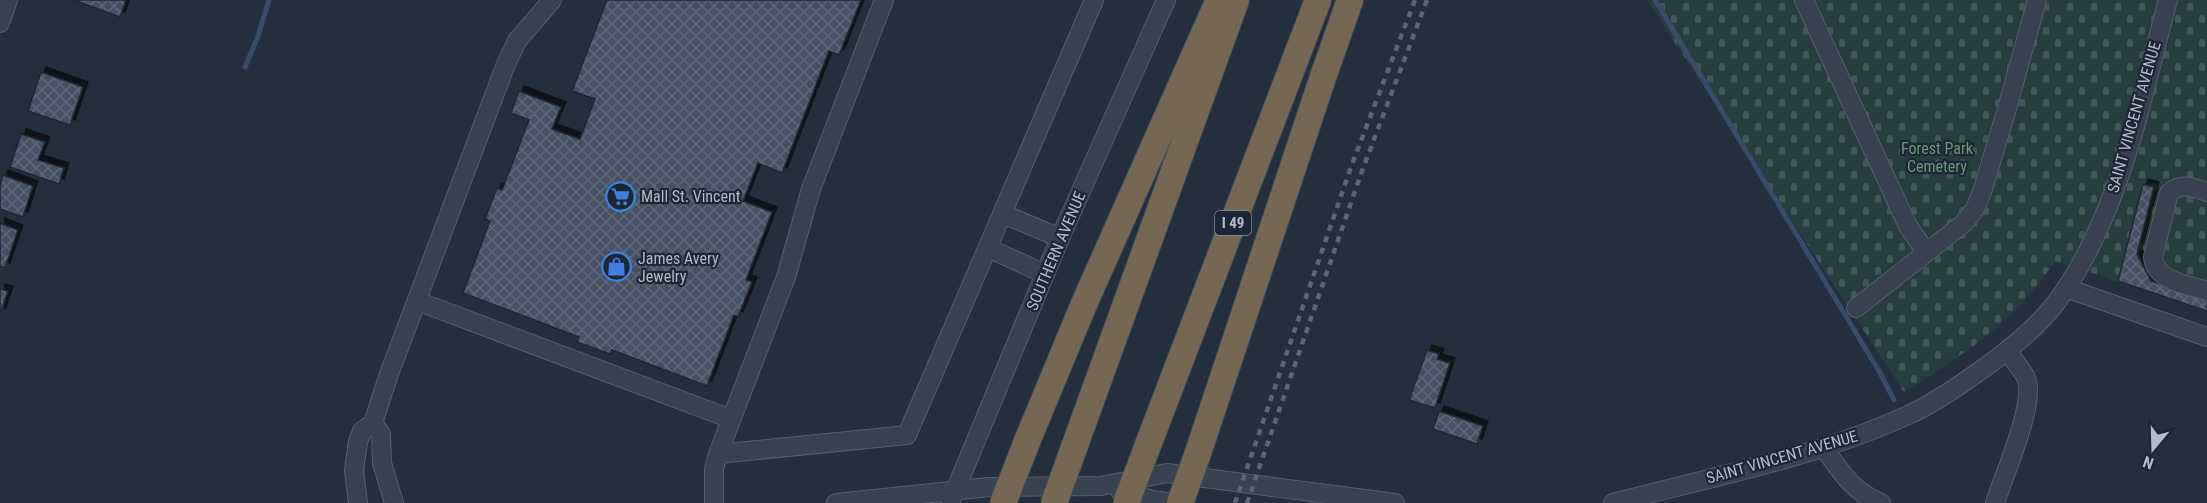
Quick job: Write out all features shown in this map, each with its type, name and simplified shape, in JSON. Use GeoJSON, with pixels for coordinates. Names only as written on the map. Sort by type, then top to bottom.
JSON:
{"type":"FeatureCollection","features":[{"type":"Feature","properties":{"kind":"highway"},"geometry":{"type":"LineString","coordinates":[[1003,503],[1084,304],[1219,0]]}},
{"type":"Feature","properties":{"kind":"highway"},"geometry":{"type":"LineString","coordinates":[[1054,503],[1236,0]]}},
{"type":"Feature","properties":{"kind":"highway","name":"I 49"},"geometry":{"type":"LineString","coordinates":[[1126,503],[1318,0]]}},
{"type":"Feature","properties":{"kind":"highway"},"geometry":{"type":"LineString","coordinates":[[1180,503],[1350,0]]}},
{"type":"Feature","properties":{"kind":"street"},"geometry":{"type":"LineString","coordinates":[[0,22],[8,0]]}},
{"type":"Feature","properties":{"kind":"street"},"geometry":{"type":"LineString","coordinates":[[358,503],[354,470],[362,431],[373,423],[417,301],[517,41],[552,0]]}},
{"type":"Feature","properties":{"kind":"street"},"geometry":{"type":"LineString","coordinates":[[714,503],[714,469],[718,454],[786,277],[797,232],[812,189],[884,0]]}},
{"type":"Feature","properties":{"kind":"street"},"geometry":{"type":"LineString","coordinates":[[718,454],[907,435],[1094,0]]}},
{"type":"Feature","properties":{"kind":"street","name":"SOUTHERN AVENUE"},"geometry":{"type":"LineString","coordinates":[[952,496],[1060,238],[1166,0]]}},
{"type":"Feature","properties":{"kind":"street"},"geometry":{"type":"LineString","coordinates":[[1804,0],[1908,226],[1926,252]]}},
{"type":"Feature","properties":{"kind":"street"},"geometry":{"type":"LineString","coordinates":[[1856,308],[1964,223],[1978,201],[2037,0]]}},
{"type":"Feature","properties":{"kind":"street","name":"SAINT VINCENT AVENUE"},"geometry":{"type":"LineString","coordinates":[[1612,503],[1824,448],[1909,414],[1959,386],[2007,351],[2043,317],[2066,288],[2096,234],[2119,179],[2168,0]]}},
{"type":"Feature","properties":{"kind":"street"},"geometry":{"type":"LineString","coordinates":[[2207,192],[2186,186],[2176,187],[2169,193],[2153,257],[2155,267],[2162,275],[2207,291]]}},
{"type":"Feature","properties":{"kind":"street"},"geometry":{"type":"LineString","coordinates":[[1003,214],[1060,238]]}},
{"type":"Feature","properties":{"kind":"street"},"geometry":{"type":"LineString","coordinates":[[988,249],[1046,274]]}},
{"type":"Feature","properties":{"kind":"street"},"geometry":{"type":"LineString","coordinates":[[2066,288],[2207,336]]}},
{"type":"Feature","properties":{"kind":"street"},"geometry":{"type":"LineString","coordinates":[[417,301],[731,419]]}},
{"type":"Feature","properties":{"kind":"street"},"geometry":{"type":"LineString","coordinates":[[1995,503],[2024,419],[2028,396],[2026,379],[2007,351]]}},
{"type":"Feature","properties":{"kind":"street"},"geometry":{"type":"LineString","coordinates":[[373,423],[381,434],[382,463],[394,503]]}},
{"type":"Feature","properties":{"kind":"street"},"geometry":{"type":"LineString","coordinates":[[1824,448],[1850,483],[1866,497],[1881,503]]}},
{"type":"Feature","properties":{"kind":"street"},"geometry":{"type":"LineString","coordinates":[[836,503],[952,496],[1037,486],[1101,486],[1167,473],[1395,503]]}},
{"type":"Feature","properties":{"kind":"street"},"geometry":{"type":"LineString","coordinates":[[1101,486],[1152,500],[1175,503]]}},
{"type":"Feature","properties":{"kind":"green space","name":"Forest Park Cemetery"},"geometry":{"type":"Polygon","coordinates":[[[1647,0],[2207,0],[2207,311],[2055,261],[2023,302],[2006,319],[1968,350],[1904,392],[1647,0]]]}},
{"type":"Feature","properties":{"kind":"building"},"geometry":{"type":"Polygon","coordinates":[[[74,0],[126,0],[120,17],[74,0]]]}},
{"type":"Feature","properties":{"kind":"building","name":"Mall St. Vincent"},"geometry":{"type":"Polygon","coordinates":[[[607,0],[861,0],[839,55],[829,51],[782,173],[758,163],[743,201],[772,212],[746,280],[752,282],[738,317],[734,315],[707,386],[612,350],[610,354],[577,342],[579,337],[463,293],[490,221],[485,219],[497,188],[502,190],[529,120],[511,113],[519,91],[561,107],[552,129],[580,139],[595,99],[572,91],[607,0]]]}},
{"type":"Feature","properties":{"kind":"building"},"geometry":{"type":"Polygon","coordinates":[[[41,72],[83,87],[70,125],[28,111],[41,72]]]}},
{"type":"Feature","properties":{"kind":"building"},"geometry":{"type":"Polygon","coordinates":[[[21,134],[45,142],[38,160],[64,168],[59,184],[10,167],[21,134]]]}},
{"type":"Feature","properties":{"kind":"building"},"geometry":{"type":"Polygon","coordinates":[[[3,175],[33,186],[23,217],[0,209],[0,185],[3,175]]]}},
{"type":"Feature","properties":{"kind":"building"},"geometry":{"type":"Polygon","coordinates":[[[2143,184],[2154,187],[2137,254],[2151,281],[2207,300],[2207,311],[2118,281],[2143,184]]]}},
{"type":"Feature","properties":{"kind":"building"},"geometry":{"type":"Polygon","coordinates":[[[0,223],[18,230],[5,268],[0,266],[0,223]]]}},
{"type":"Feature","properties":{"kind":"building"},"geometry":{"type":"Polygon","coordinates":[[[0,289],[8,291],[0,315],[0,289]]]}},
{"type":"Feature","properties":{"kind":"building"},"geometry":{"type":"Polygon","coordinates":[[[1427,350],[1439,354],[1437,359],[1450,363],[1435,408],[1409,400],[1427,350]]]}},
{"type":"Feature","properties":{"kind":"building"},"geometry":{"type":"Polygon","coordinates":[[[1439,411],[1483,426],[1477,444],[1433,429],[1439,411]]]}},
{"type":"Feature","properties":{"kind":"waterway"},"geometry":{"type":"LineString","coordinates":[[245,67],[257,39],[269,0]]}},
{"type":"Feature","properties":{"kind":"waterway"},"geometry":{"type":"LineString","coordinates":[[1655,0],[1879,371],[1894,400]]}},
{"type":"Feature","properties":{"kind":"railway"},"geometry":{"type":"LineString","coordinates":[[1235,503],[1351,167],[1415,0]]}},
{"type":"Feature","properties":{"kind":"railway"},"geometry":{"type":"LineString","coordinates":[[1247,503],[1362,171],[1427,0]]}},
{"type":"Feature","properties":{"kind":"place","name":"Mall St. Vincent"},"geometry":{"type":"Point","coordinates":[620,196]}},
{"type":"Feature","properties":{"kind":"place","name":"James Avery Jewelry"},"geometry":{"type":"Point","coordinates":[617,267]}}]}
